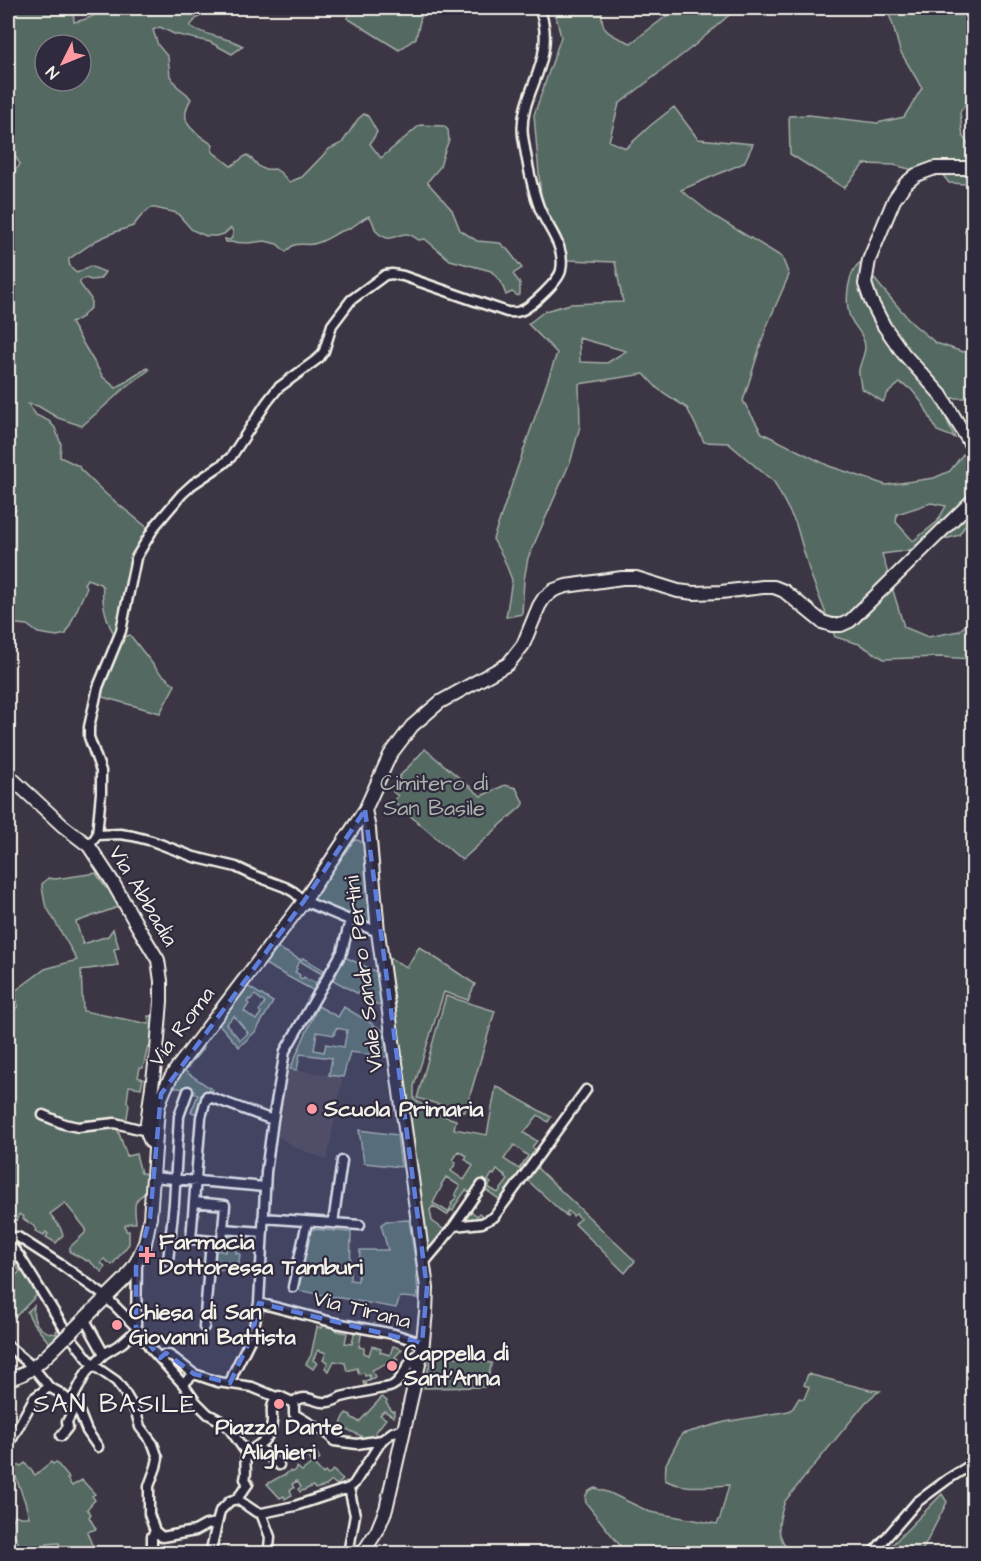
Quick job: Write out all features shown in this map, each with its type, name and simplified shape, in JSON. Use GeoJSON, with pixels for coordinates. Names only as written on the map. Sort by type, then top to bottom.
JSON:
{"type":"FeatureCollection","features":[{"type":"Feature","properties":{"kind":"street"},"geometry":{"type":"LineString","coordinates":[[89,846],[97,835],[101,802],[101,771],[89,737],[90,720],[98,687],[121,632],[136,558],[155,526],[193,484],[231,457],[278,388],[319,358],[324,351],[332,325],[351,300],[385,276],[392,274],[403,276],[507,312],[522,311],[558,278],[562,261],[560,250],[540,207],[523,135],[523,114],[544,49],[545,31],[539,8]]}},
{"type":"Feature","properties":{"kind":"street"},"geometry":{"type":"LineString","coordinates":[[974,168],[935,168],[916,175],[905,184],[894,200],[869,260],[865,284],[884,326],[903,353],[941,396],[974,450]]}},
{"type":"Feature","properties":{"kind":"street"},"geometry":{"type":"LineString","coordinates":[[974,225],[971,231],[974,240]]}},
{"type":"Feature","properties":{"kind":"street","name":"Via Roma"},"geometry":{"type":"LineString","coordinates":[[8,1379],[19,1376],[33,1367],[69,1336],[84,1318],[126,1278],[147,1234],[158,1108],[166,1085],[304,901],[364,810],[390,755],[412,726],[440,702],[508,664],[523,645],[538,606],[544,598],[554,590],[566,586],[622,578],[636,578],[678,591],[694,593],[763,586],[784,591],[822,622],[841,625],[850,621],[974,499]]}},
{"type":"Feature","properties":{"kind":"street","name":"Via Abbadia"},"geometry":{"type":"LineString","coordinates":[[8,775],[63,826],[89,846],[112,880],[158,960],[161,1001],[147,1131]]}},
{"type":"Feature","properties":{"kind":"street","name":"Viale Sandro Pertini"},"geometry":{"type":"LineString","coordinates":[[362,1554],[377,1531],[386,1509],[422,1347],[427,1288],[378,932],[369,829],[364,810]]}},
{"type":"Feature","properties":{"kind":"street"},"geometry":{"type":"LineString","coordinates":[[97,835],[133,836],[194,857],[236,867],[285,886],[304,901],[378,932]]}},
{"type":"Feature","properties":{"kind":"street"},"geometry":{"type":"LineString","coordinates":[[230,1383],[252,1336],[258,1303],[265,1187],[273,1120],[285,1051],[342,952],[350,920]]}},
{"type":"Feature","properties":{"kind":"street"},"geometry":{"type":"LineString","coordinates":[[454,1226],[483,1223],[494,1217],[586,1090]]}},
{"type":"Feature","properties":{"kind":"street"},"geometry":{"type":"LineString","coordinates":[[168,1261],[179,1116],[188,1091]]}},
{"type":"Feature","properties":{"kind":"street"},"geometry":{"type":"LineString","coordinates":[[194,1202],[225,1205],[222,1242],[191,1239],[194,1202],[196,1182],[201,1117],[207,1096],[273,1120]]}},
{"type":"Feature","properties":{"kind":"street"},"geometry":{"type":"LineString","coordinates":[[43,1115],[78,1127],[115,1123],[147,1131],[152,1142],[155,1143]]}},
{"type":"Feature","properties":{"kind":"street"},"geometry":{"type":"LineString","coordinates":[[333,1224],[342,1161]]}},
{"type":"Feature","properties":{"kind":"street"},"geometry":{"type":"LineString","coordinates":[[152,1177],[265,1187]]}},
{"type":"Feature","properties":{"kind":"street"},"geometry":{"type":"LineString","coordinates":[[423,1264],[454,1226],[482,1185]]}},
{"type":"Feature","properties":{"kind":"street"},"geometry":{"type":"LineString","coordinates":[[264,1218],[360,1225]]}},
{"type":"Feature","properties":{"kind":"street"},"geometry":{"type":"LineString","coordinates":[[292,1287],[307,1222]]}},
{"type":"Feature","properties":{"kind":"street"},"geometry":{"type":"LineString","coordinates":[[223,1229],[263,1232]]}},
{"type":"Feature","properties":{"kind":"street"},"geometry":{"type":"LineString","coordinates":[[158,1534],[151,1523],[149,1514],[148,1486],[157,1462],[156,1448],[140,1427],[136,1412],[123,1390],[93,1365],[69,1336],[20,1257],[10,1245],[9,1239],[18,1237],[106,1297],[137,1328],[151,1349],[183,1384],[195,1401],[208,1414],[229,1428],[248,1455]]}},
{"type":"Feature","properties":{"kind":"street"},"geometry":{"type":"LineString","coordinates":[[204,1327],[211,1241]]}},
{"type":"Feature","properties":{"kind":"street"},"geometry":{"type":"LineString","coordinates":[[61,1436],[68,1427],[67,1422],[73,1410],[71,1402],[86,1373],[104,1354],[122,1343],[137,1328],[136,1261]]}},
{"type":"Feature","properties":{"kind":"street","name":"Via Tirana"},"geometry":{"type":"LineString","coordinates":[[258,1303],[336,1323],[394,1334],[422,1347]]}},
{"type":"Feature","properties":{"kind":"street"},"geometry":{"type":"LineString","coordinates":[[84,1318],[104,1354]]}},
{"type":"Feature","properties":{"kind":"street"},"geometry":{"type":"LineString","coordinates":[[8,1346],[11,1355],[33,1367],[49,1387],[71,1402],[79,1411],[87,1431],[98,1447]]}},
{"type":"Feature","properties":{"kind":"street"},"geometry":{"type":"LineString","coordinates":[[160,1358],[163,1355],[169,1355],[194,1374],[218,1383],[252,1386],[276,1397],[331,1402],[394,1385],[410,1360],[422,1347]]}},
{"type":"Feature","properties":{"kind":"street"},"geometry":{"type":"LineString","coordinates":[[183,1384],[194,1374]]}},
{"type":"Feature","properties":{"kind":"street"},"geometry":{"type":"LineString","coordinates":[[8,1446],[34,1398],[49,1387]]}},
{"type":"Feature","properties":{"kind":"street"},"geometry":{"type":"LineString","coordinates":[[210,1554],[220,1511],[230,1501],[237,1499],[248,1484],[245,1479],[247,1473],[245,1462],[248,1455],[269,1435],[272,1427],[272,1408],[276,1397]]}},
{"type":"Feature","properties":{"kind":"street"},"geometry":{"type":"LineString","coordinates":[[296,1400],[294,1414],[331,1436],[334,1441],[357,1444],[381,1440],[393,1432],[403,1430]]}},
{"type":"Feature","properties":{"kind":"street"},"geometry":{"type":"LineString","coordinates":[[237,1499],[261,1513],[295,1506],[349,1488],[354,1484],[381,1440]]}},
{"type":"Feature","properties":{"kind":"street"},"geometry":{"type":"LineString","coordinates":[[258,1447],[279,1465]]}},
{"type":"Feature","properties":{"kind":"street"},"geometry":{"type":"LineString","coordinates":[[872,1554],[917,1502],[974,1463]]}},
{"type":"Feature","properties":{"kind":"street"},"geometry":{"type":"LineString","coordinates":[[348,1554],[355,1515],[349,1488]]}},
{"type":"Feature","properties":{"kind":"street"},"geometry":{"type":"LineString","coordinates":[[261,1513],[270,1537],[269,1548],[273,1554]]}},
{"type":"Feature","properties":{"kind":"street"},"geometry":{"type":"LineString","coordinates":[[152,1554],[152,1536],[195,1531],[216,1523]]}},
{"type":"Feature","properties":{"kind":"highlighted area"},"geometry":{"type":"Polygon","coordinates":[[[365,810],[427,1288],[422,1343],[259,1303],[252,1336],[230,1383],[194,1374],[166,1353],[160,1358],[136,1327],[136,1267],[150,1218],[161,1094],[304,901],[365,810]]]}},
{"type":"Feature","properties":{"kind":"shaded area"},"geometry":{"type":"Polygon","coordinates":[[[288,1069],[343,1077],[327,1160],[294,1147],[276,1135],[288,1069]]]}},
{"type":"Feature","properties":{"kind":"green space"},"geometry":{"type":"Polygon","coordinates":[[[8,8],[73,8],[74,22],[90,17],[104,8],[212,8],[190,26],[243,46],[232,54],[210,42],[174,34],[160,27],[153,30],[158,45],[168,57],[170,76],[191,99],[187,108],[187,121],[194,131],[213,145],[213,152],[231,166],[247,155],[260,168],[275,169],[289,182],[302,177],[329,149],[342,143],[364,114],[368,116],[377,132],[370,144],[381,158],[420,125],[444,126],[448,130],[449,140],[440,167],[428,183],[452,210],[460,230],[477,241],[500,243],[508,250],[522,268],[513,274],[520,283],[520,294],[518,296],[512,292],[506,295],[501,282],[491,271],[450,260],[425,239],[419,240],[406,234],[386,238],[376,231],[369,216],[351,228],[323,241],[297,244],[286,252],[277,244],[265,241],[226,242],[225,239],[230,240],[232,236],[231,228],[224,234],[206,236],[192,230],[177,213],[151,208],[133,226],[97,240],[69,259],[71,267],[77,273],[90,266],[105,272],[100,279],[85,278],[80,281],[91,299],[91,307],[82,317],[71,323],[103,377],[116,388],[147,368],[149,370],[82,426],[58,418],[38,406],[28,404],[36,415],[49,421],[55,428],[61,444],[60,457],[79,466],[107,495],[149,529],[133,558],[116,636],[105,613],[103,587],[87,579],[84,584],[87,587],[66,634],[57,636],[38,633],[27,625],[8,623],[8,513],[16,510],[8,497],[8,249],[13,247],[8,222],[8,176],[14,183],[13,174],[20,164],[15,156],[8,153],[8,8]]]}},
{"type":"Feature","properties":{"kind":"green space"},"geometry":{"type":"Polygon","coordinates":[[[354,8],[423,8],[416,38],[399,50],[347,18],[354,8]]]}},
{"type":"Feature","properties":{"kind":"green space"},"geometry":{"type":"Polygon","coordinates":[[[554,8],[603,8],[604,28],[612,35],[631,43],[677,8],[737,8],[695,45],[619,104],[609,141],[626,148],[674,107],[698,139],[753,144],[744,163],[681,190],[714,216],[782,257],[789,275],[766,328],[743,401],[762,433],[829,466],[886,485],[934,478],[950,471],[963,454],[973,461],[973,513],[959,535],[905,551],[882,554],[904,627],[928,637],[959,631],[973,618],[973,659],[940,657],[884,659],[859,644],[835,637],[810,573],[796,524],[774,482],[728,443],[704,442],[687,408],[658,389],[644,374],[579,384],[580,426],[571,460],[528,558],[522,614],[506,617],[512,580],[493,539],[557,353],[528,324],[545,311],[570,304],[623,302],[615,262],[568,260],[541,198],[534,115],[561,37],[554,8]],[[579,338],[580,362],[607,363],[626,351],[579,338]],[[931,503],[897,514],[896,522],[913,541],[937,522],[946,506],[931,503]]]}},
{"type":"Feature","properties":{"kind":"green space"},"geometry":{"type":"Polygon","coordinates":[[[886,8],[973,8],[973,82],[965,105],[960,112],[963,137],[973,150],[973,177],[966,184],[949,183],[935,165],[913,170],[894,165],[864,164],[844,188],[790,154],[789,116],[809,115],[877,123],[904,117],[922,88],[900,51],[886,8]]]}},
{"type":"Feature","properties":{"kind":"green space"},"geometry":{"type":"Polygon","coordinates":[[[861,262],[913,324],[936,343],[963,352],[973,349],[973,395],[953,398],[943,412],[955,438],[937,431],[923,404],[911,389],[900,383],[888,393],[883,402],[861,388],[859,372],[865,347],[851,318],[847,301],[850,278],[861,262]]]}},
{"type":"Feature","properties":{"kind":"green space"},"geometry":{"type":"Polygon","coordinates":[[[130,635],[158,671],[175,685],[160,713],[99,696],[121,641],[130,635]]]}},
{"type":"Feature","properties":{"kind":"green space","name":"Cimitero di San Basile"},"geometry":{"type":"Polygon","coordinates":[[[425,749],[481,796],[505,785],[516,788],[524,804],[462,860],[393,801],[398,796],[393,792],[402,782],[398,778],[425,749]]]}},
{"type":"Feature","properties":{"kind":"green space"},"geometry":{"type":"Polygon","coordinates":[[[356,840],[366,847],[375,924],[310,901],[352,841],[356,840]]]}},
{"type":"Feature","properties":{"kind":"green space"},"geometry":{"type":"Polygon","coordinates":[[[96,873],[106,888],[111,886],[121,906],[76,922],[83,944],[108,936],[113,929],[119,948],[114,949],[118,965],[81,970],[83,1011],[149,1024],[148,1016],[157,1016],[153,1048],[148,1047],[143,1068],[140,1068],[138,1077],[143,1079],[141,1088],[129,1086],[126,1123],[116,1125],[127,1156],[136,1154],[141,1173],[148,1174],[147,1192],[136,1201],[136,1223],[125,1225],[126,1231],[129,1231],[129,1244],[112,1265],[104,1259],[101,1263],[105,1266],[102,1272],[88,1260],[70,1252],[70,1247],[85,1233],[86,1229],[65,1203],[50,1214],[63,1235],[56,1243],[46,1237],[48,1234],[46,1232],[44,1235],[35,1231],[34,1226],[19,1214],[16,1221],[8,1215],[8,1011],[18,1007],[15,991],[45,969],[77,960],[45,904],[42,884],[48,878],[96,873]]]}},
{"type":"Feature","properties":{"kind":"green space"},"geometry":{"type":"Polygon","coordinates":[[[419,947],[475,984],[468,1000],[444,992],[414,1086],[414,1099],[435,1113],[456,1120],[454,1129],[487,1135],[496,1086],[551,1117],[548,1122],[538,1115],[524,1133],[537,1141],[532,1147],[538,1152],[494,1213],[480,1221],[453,1225],[427,1255],[387,957],[407,967],[419,947]],[[514,1145],[504,1159],[519,1169],[528,1156],[514,1145]],[[459,1151],[453,1160],[456,1163],[451,1171],[464,1180],[473,1166],[465,1159],[467,1156],[459,1151]],[[497,1170],[494,1175],[492,1174],[488,1187],[498,1193],[508,1180],[497,1170]],[[446,1177],[433,1203],[448,1212],[460,1186],[446,1177]],[[466,1190],[453,1211],[451,1210],[447,1215],[433,1206],[430,1210],[432,1221],[446,1231],[472,1194],[466,1190]],[[486,1190],[471,1211],[477,1216],[479,1213],[483,1216],[490,1215],[500,1200],[486,1190]]]}},
{"type":"Feature","properties":{"kind":"green space"},"geometry":{"type":"Polygon","coordinates":[[[278,948],[301,960],[303,958],[327,972],[316,992],[263,963],[268,958],[270,959],[278,948]],[[300,961],[295,972],[302,979],[304,977],[316,983],[322,974],[300,961]]]}},
{"type":"Feature","properties":{"kind":"green space"},"geometry":{"type":"Polygon","coordinates":[[[345,957],[377,972],[382,1007],[333,980],[345,957]]]}},
{"type":"Feature","properties":{"kind":"green space"},"geometry":{"type":"Polygon","coordinates":[[[247,986],[273,1002],[256,1031],[239,1047],[218,1023],[247,986]],[[255,995],[249,999],[247,1002],[249,1004],[244,1011],[256,1020],[265,1003],[255,995]],[[234,1016],[226,1024],[240,1040],[248,1033],[234,1016]]]}},
{"type":"Feature","properties":{"kind":"green space"},"geometry":{"type":"Polygon","coordinates":[[[446,996],[495,1011],[465,1112],[417,1098],[446,996]]]}},
{"type":"Feature","properties":{"kind":"green space"},"geometry":{"type":"Polygon","coordinates":[[[318,1006],[338,1017],[344,1007],[384,1031],[387,1057],[350,1052],[343,1077],[329,1075],[332,1058],[300,1054],[297,1070],[290,1069],[318,1006]],[[336,1028],[334,1035],[317,1032],[314,1050],[324,1052],[326,1044],[344,1047],[347,1030],[336,1028]]]}},
{"type":"Feature","properties":{"kind":"green space"},"geometry":{"type":"Polygon","coordinates":[[[201,1042],[204,1047],[185,1071],[213,1090],[213,1094],[205,1092],[198,1114],[191,1112],[198,1095],[192,1091],[170,1086],[201,1042]]]}},
{"type":"Feature","properties":{"kind":"green space"},"geometry":{"type":"Polygon","coordinates":[[[359,1130],[397,1135],[401,1167],[364,1163],[359,1130]]]}},
{"type":"Feature","properties":{"kind":"green space"},"geometry":{"type":"Polygon","coordinates":[[[534,1165],[635,1261],[625,1273],[575,1224],[580,1218],[576,1214],[573,1216],[568,1211],[567,1216],[525,1178],[534,1165]]]}},
{"type":"Feature","properties":{"kind":"green space"},"geometry":{"type":"Polygon","coordinates":[[[409,1220],[416,1265],[418,1296],[416,1298],[400,1297],[396,1308],[296,1290],[311,1229],[351,1232],[350,1280],[358,1281],[360,1250],[388,1250],[381,1225],[386,1221],[409,1220]]]}},
{"type":"Feature","properties":{"kind":"green space"},"geometry":{"type":"Polygon","coordinates":[[[237,1236],[236,1253],[240,1254],[238,1271],[213,1269],[215,1250],[226,1252],[226,1238],[237,1236]]]}},
{"type":"Feature","properties":{"kind":"green space"},"geometry":{"type":"Polygon","coordinates":[[[8,1245],[38,1294],[16,1316],[8,1319],[8,1275],[13,1279],[20,1271],[8,1260],[8,1245]]]}},
{"type":"Feature","properties":{"kind":"green space"},"geometry":{"type":"Polygon","coordinates":[[[34,1306],[35,1322],[41,1329],[57,1334],[56,1331],[60,1329],[63,1332],[50,1344],[27,1312],[34,1306]]]}},
{"type":"Feature","properties":{"kind":"green space"},"geometry":{"type":"Polygon","coordinates":[[[323,1321],[338,1326],[337,1331],[347,1333],[345,1343],[352,1344],[355,1329],[362,1330],[359,1347],[364,1348],[364,1353],[369,1355],[372,1346],[390,1355],[393,1346],[402,1349],[395,1357],[398,1359],[395,1364],[388,1365],[387,1363],[372,1370],[375,1377],[365,1382],[368,1389],[365,1389],[363,1382],[370,1379],[369,1375],[359,1374],[357,1368],[347,1371],[345,1363],[334,1361],[329,1371],[325,1368],[328,1362],[323,1360],[326,1353],[318,1350],[313,1360],[317,1363],[313,1369],[306,1364],[311,1355],[317,1327],[322,1328],[323,1321]]]}},
{"type":"Feature","properties":{"kind":"green space"},"geometry":{"type":"Polygon","coordinates":[[[432,1352],[492,1363],[485,1387],[424,1388],[432,1352]]]}},
{"type":"Feature","properties":{"kind":"green space"},"geometry":{"type":"Polygon","coordinates":[[[808,1374],[880,1391],[866,1402],[785,1501],[779,1529],[782,1541],[791,1553],[626,1553],[586,1503],[587,1494],[595,1488],[650,1512],[717,1524],[729,1485],[688,1486],[665,1480],[666,1464],[682,1434],[725,1422],[789,1411],[799,1398],[804,1399],[809,1387],[804,1385],[808,1374]]]}},
{"type":"Feature","properties":{"kind":"green space"},"geometry":{"type":"Polygon","coordinates":[[[382,1397],[394,1411],[394,1417],[384,1411],[380,1415],[386,1419],[375,1433],[379,1437],[361,1439],[361,1436],[340,1426],[346,1413],[359,1422],[382,1397]]]}},
{"type":"Feature","properties":{"kind":"green space"},"geometry":{"type":"Polygon","coordinates":[[[317,1453],[320,1459],[314,1464],[323,1474],[325,1472],[328,1475],[333,1470],[343,1480],[337,1485],[332,1481],[326,1486],[315,1489],[313,1486],[300,1492],[298,1489],[301,1487],[297,1481],[292,1484],[294,1488],[290,1490],[292,1495],[285,1499],[284,1496],[280,1498],[267,1484],[289,1471],[293,1472],[297,1467],[302,1471],[312,1463],[308,1458],[317,1453]]]}},
{"type":"Feature","properties":{"kind":"green space"},"geometry":{"type":"Polygon","coordinates":[[[51,1462],[53,1464],[56,1462],[69,1478],[67,1479],[72,1486],[82,1480],[95,1494],[92,1496],[95,1500],[87,1509],[96,1529],[87,1532],[93,1545],[93,1553],[75,1553],[75,1551],[61,1553],[59,1543],[47,1544],[48,1553],[15,1553],[18,1542],[11,1526],[15,1515],[29,1517],[14,1472],[8,1465],[21,1466],[25,1463],[35,1475],[51,1462]]]}},
{"type":"Feature","properties":{"kind":"green space"},"geometry":{"type":"Polygon","coordinates":[[[942,1494],[947,1502],[921,1553],[881,1553],[892,1545],[942,1494]]]}},
{"type":"Feature","properties":{"kind":"place","name":"Scuola Primaria"},"geometry":{"type":"Point","coordinates":[312,1109]}},
{"type":"Feature","properties":{"kind":"place","name":"Farmacia Dottoressa Tamburi"},"geometry":{"type":"Point","coordinates":[147,1255]}},
{"type":"Feature","properties":{"kind":"place","name":"Chiesa di San Giovanni Battista"},"geometry":{"type":"Point","coordinates":[117,1325]}},
{"type":"Feature","properties":{"kind":"place","name":"Cappella di Sant'Anna"},"geometry":{"type":"Point","coordinates":[392,1366]}},
{"type":"Feature","properties":{"kind":"place","name":"Piazza Dante Alighieri"},"geometry":{"type":"Point","coordinates":[279,1404]}},
{"type":"Feature","properties":{"kind":"district","name":"SAN BASILE"},"geometry":{"type":"Point","coordinates":[115,1404]}}]}
